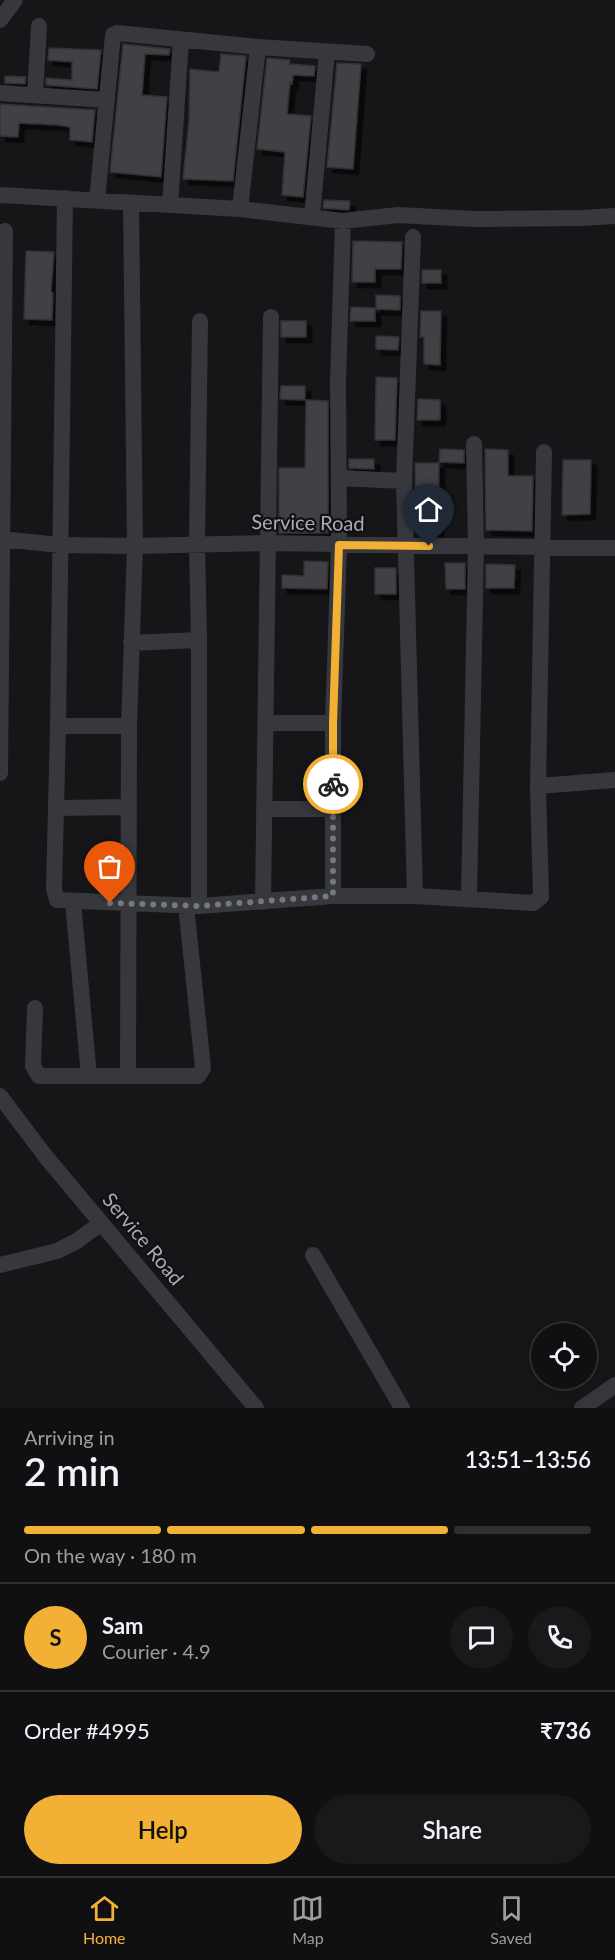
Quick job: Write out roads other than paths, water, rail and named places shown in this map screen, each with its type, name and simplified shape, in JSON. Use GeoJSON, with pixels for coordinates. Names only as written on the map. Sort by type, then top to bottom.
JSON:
{"type":"FeatureCollection","features":[{"type":"Feature","properties":{"kind":"street"},"geometry":{"type":"LineString","coordinates":[[0,20],[15,0]]}},
{"type":"Feature","properties":{"kind":"street"},"geometry":{"type":"LineString","coordinates":[[35,95],[39,26]]}},
{"type":"Feature","properties":{"kind":"street"},"geometry":{"type":"LineString","coordinates":[[97,200],[113,35],[117,33],[258,47],[367,54]]}},
{"type":"Feature","properties":{"kind":"street"},"geometry":{"type":"LineString","coordinates":[[170,205],[181,40]]}},
{"type":"Feature","properties":{"kind":"street"},"geometry":{"type":"LineString","coordinates":[[240,209],[258,47]]}},
{"type":"Feature","properties":{"kind":"street"},"geometry":{"type":"LineString","coordinates":[[312,216],[327,52]]}},
{"type":"Feature","properties":{"kind":"street"},"geometry":{"type":"LineString","coordinates":[[0,93],[107,100]]}},
{"type":"Feature","properties":{"kind":"street"},"geometry":{"type":"LineString","coordinates":[[0,195],[240,209],[343,221],[398,215],[475,219],[615,216]]}},
{"type":"Feature","properties":{"kind":"street"},"geometry":{"type":"LineString","coordinates":[[65,198],[54,889],[57,900],[193,906],[333,896],[469,897],[532,903],[541,897],[538,786],[544,452]]}},
{"type":"Feature","properties":{"kind":"street"},"geometry":{"type":"LineString","coordinates":[[128,1076],[129,726],[135,546],[131,203]]}},
{"type":"Feature","properties":{"kind":"street"},"geometry":{"type":"LineString","coordinates":[[333,896],[333,723],[339,545],[338,382],[343,221]]}},
{"type":"Feature","properties":{"kind":"street"},"geometry":{"type":"LineString","coordinates":[[0,773],[5,231]]}},
{"type":"Feature","properties":{"kind":"street"},"geometry":{"type":"LineString","coordinates":[[413,237],[404,481],[415,896]]}},
{"type":"Feature","properties":{"kind":"street"},"geometry":{"type":"LineString","coordinates":[[262,902],[271,317]]}},
{"type":"Feature","properties":{"kind":"street"},"geometry":{"type":"LineString","coordinates":[[35,1008],[33,1066],[36,1075],[193,1077],[201,1073],[203,1068],[193,906],[199,640],[197,544],[200,321]]}},
{"type":"Feature","properties":{"kind":"street"},"geometry":{"type":"LineString","coordinates":[[469,897],[476,547],[474,444]]}},
{"type":"Feature","properties":{"kind":"street"},"geometry":{"type":"LineString","coordinates":[[339,478],[404,481]]}},
{"type":"Feature","properties":{"kind":"street","name":"Service Road"},"geometry":{"type":"LineString","coordinates":[[2,539],[60,545],[268,543],[615,548]]}},
{"type":"Feature","properties":{"kind":"street"},"geometry":{"type":"LineString","coordinates":[[131,643],[199,640]]}},
{"type":"Feature","properties":{"kind":"street"},"geometry":{"type":"LineString","coordinates":[[266,723],[333,723]]}},
{"type":"Feature","properties":{"kind":"street"},"geometry":{"type":"LineString","coordinates":[[58,726],[129,726]]}},
{"type":"Feature","properties":{"kind":"street"},"geometry":{"type":"LineString","coordinates":[[538,786],[615,780]]}},
{"type":"Feature","properties":{"kind":"street"},"geometry":{"type":"LineString","coordinates":[[56,808],[129,807]]}},
{"type":"Feature","properties":{"kind":"street"},"geometry":{"type":"LineString","coordinates":[[264,809],[333,809]]}},
{"type":"Feature","properties":{"kind":"street"},"geometry":{"type":"LineString","coordinates":[[73,902],[89,1076]]}},
{"type":"Feature","properties":{"kind":"street","name":"Service Road"},"geometry":{"type":"LineString","coordinates":[[0,1096],[46,1157],[256,1408]]}},
{"type":"Feature","properties":{"kind":"street"},"geometry":{"type":"LineString","coordinates":[[0,1265],[57,1251],[102,1223]]}},
{"type":"Feature","properties":{"kind":"street"},"geometry":{"type":"LineString","coordinates":[[314,1255],[402,1408]]}},
{"type":"Feature","properties":{"kind":"street"},"geometry":{"type":"LineString","coordinates":[[582,1408],[615,1385]]}}]}
